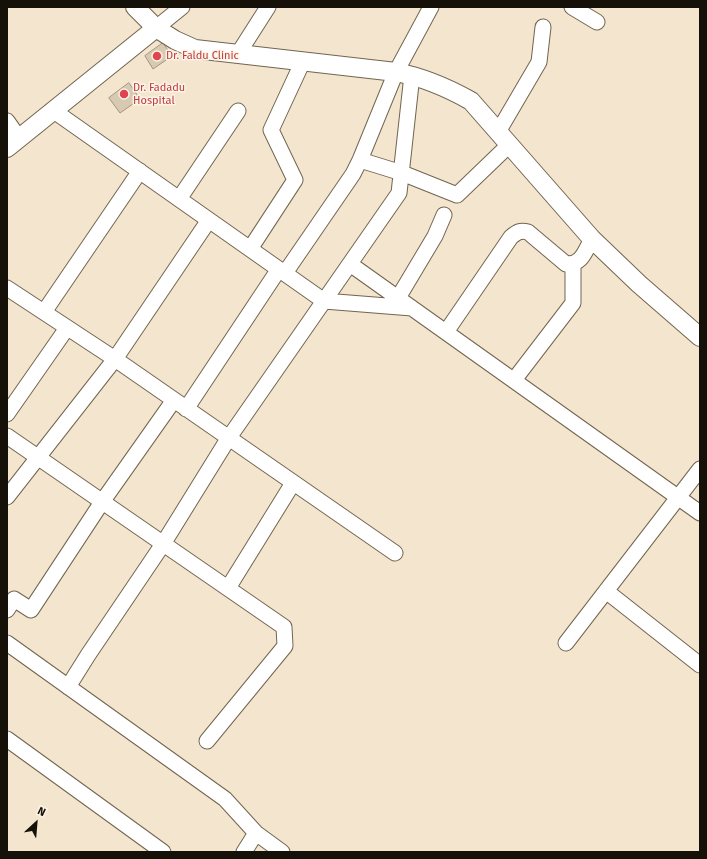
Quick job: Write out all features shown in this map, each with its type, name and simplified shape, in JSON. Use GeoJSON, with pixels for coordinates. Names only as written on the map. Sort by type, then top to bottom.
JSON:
{"type":"FeatureCollection","features":[{"type":"Feature","properties":{"kind":"street"},"geometry":{"type":"LineString","coordinates":[[135,7],[156,28],[174,40],[195,49],[404,74],[459,94],[472,101],[592,239],[639,284],[700,337]]}},
{"type":"Feature","properties":{"kind":"street"},"geometry":{"type":"LineString","coordinates":[[7,121],[13,143],[182,7]]}},
{"type":"Feature","properties":{"kind":"street"},"geometry":{"type":"LineString","coordinates":[[238,54],[268,7]]}},
{"type":"Feature","properties":{"kind":"street"},"geometry":{"type":"LineString","coordinates":[[7,610],[14,599],[31,610],[102,502],[180,404],[282,271],[353,174],[404,74],[431,7]]}},
{"type":"Feature","properties":{"kind":"street"},"geometry":{"type":"LineString","coordinates":[[572,7],[597,22]]}},
{"type":"Feature","properties":{"kind":"street"},"geometry":{"type":"LineString","coordinates":[[360,160],[402,173],[457,195],[503,138],[539,62],[543,27]]}},
{"type":"Feature","properties":{"kind":"street"},"geometry":{"type":"LineString","coordinates":[[250,249],[295,180],[271,130],[303,61]]}},
{"type":"Feature","properties":{"kind":"street"},"geometry":{"type":"LineString","coordinates":[[68,687],[163,544],[228,439],[399,193],[402,173],[404,74]]}},
{"type":"Feature","properties":{"kind":"street"},"geometry":{"type":"LineString","coordinates":[[54,111],[324,301],[413,308]]}},
{"type":"Feature","properties":{"kind":"street"},"geometry":{"type":"LineString","coordinates":[[180,199],[238,112]]}},
{"type":"Feature","properties":{"kind":"street"},"geometry":{"type":"LineString","coordinates":[[44,312],[140,171]]}},
{"type":"Feature","properties":{"kind":"street"},"geometry":{"type":"LineString","coordinates":[[398,298],[435,236],[444,215]]}},
{"type":"Feature","properties":{"kind":"street"},"geometry":{"type":"LineString","coordinates":[[7,497],[115,359],[209,220]]}},
{"type":"Feature","properties":{"kind":"street"},"geometry":{"type":"LineString","coordinates":[[446,332],[511,237],[518,231],[528,232],[566,264],[573,264],[579,261],[592,239]]}},
{"type":"Feature","properties":{"kind":"street"},"geometry":{"type":"LineString","coordinates":[[350,264],[700,514]]}},
{"type":"Feature","properties":{"kind":"street"},"geometry":{"type":"LineString","coordinates":[[514,380],[573,302],[573,264]]}},
{"type":"Feature","properties":{"kind":"street"},"geometry":{"type":"LineString","coordinates":[[7,288],[115,359],[228,439],[395,553]]}},
{"type":"Feature","properties":{"kind":"street"},"geometry":{"type":"LineString","coordinates":[[7,414],[67,328]]}},
{"type":"Feature","properties":{"kind":"street"},"geometry":{"type":"LineString","coordinates":[[7,436],[284,627],[285,646],[207,741]]}},
{"type":"Feature","properties":{"kind":"street"},"geometry":{"type":"LineString","coordinates":[[566,643],[700,469]]}},
{"type":"Feature","properties":{"kind":"street"},"geometry":{"type":"LineString","coordinates":[[228,588],[293,483]]}},
{"type":"Feature","properties":{"kind":"street"},"geometry":{"type":"LineString","coordinates":[[606,591],[700,665]]}},
{"type":"Feature","properties":{"kind":"street"},"geometry":{"type":"LineString","coordinates":[[7,643],[225,799],[256,833],[282,852]]}},
{"type":"Feature","properties":{"kind":"street"},"geometry":{"type":"LineString","coordinates":[[7,739],[163,852]]}},
{"type":"Feature","properties":{"kind":"street"},"geometry":{"type":"LineString","coordinates":[[244,852],[256,833]]}},
{"type":"Feature","properties":{"kind":"building"},"geometry":{"type":"Polygon","coordinates":[[[163,43],[172,56],[153,69],[145,56],[163,43]]]}},
{"type":"Feature","properties":{"kind":"building"},"geometry":{"type":"Polygon","coordinates":[[[129,83],[140,99],[120,113],[109,98],[129,83]]]}},
{"type":"Feature","properties":{"kind":"place","name":"Dr. Faldu Clinic"},"geometry":{"type":"Point","coordinates":[157,56]}},
{"type":"Feature","properties":{"kind":"place","name":"Dr. Fadadu Hospital"},"geometry":{"type":"Point","coordinates":[124,94]}}]}
